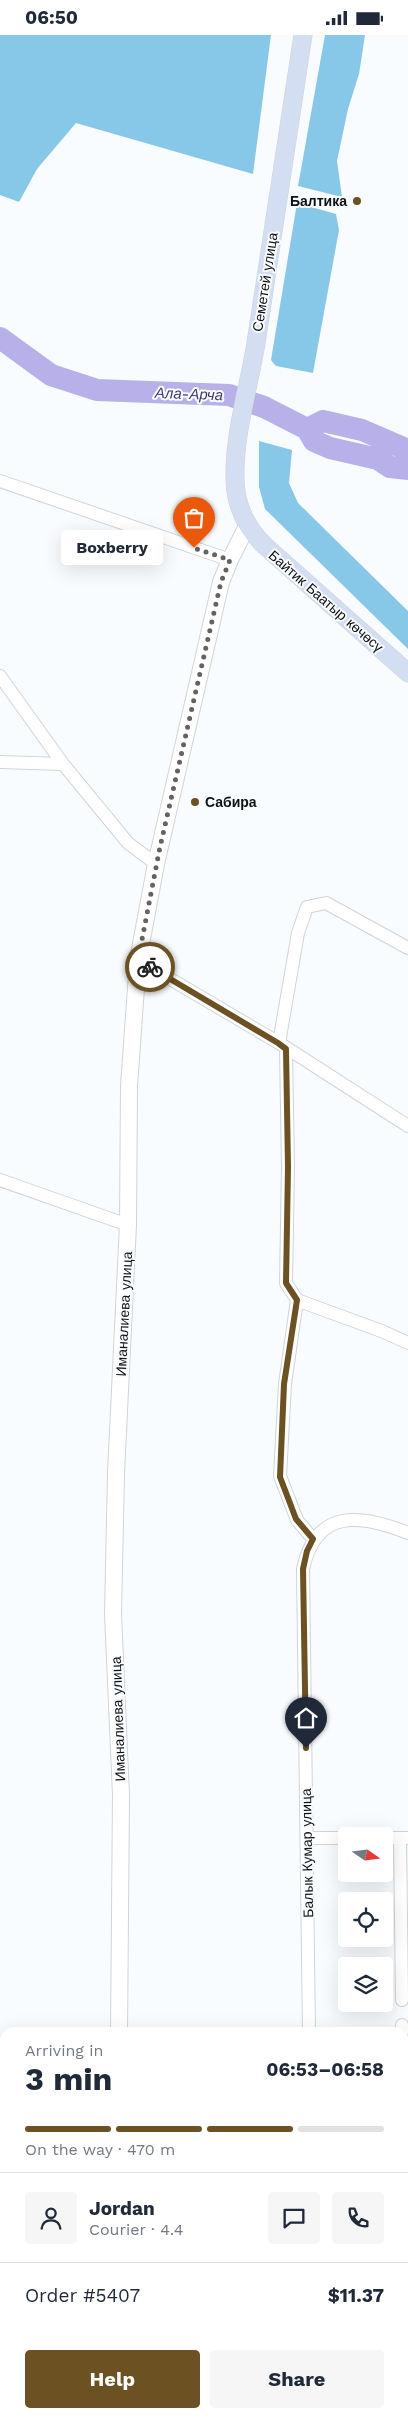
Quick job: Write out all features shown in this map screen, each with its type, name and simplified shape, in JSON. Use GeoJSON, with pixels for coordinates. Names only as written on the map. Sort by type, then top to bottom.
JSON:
{"type":"FeatureCollection","features":[{"type":"Feature","properties":{"kind":"main road","name":"Семетей улица"},"geometry":{"type":"LineString","coordinates":[[247,526],[237,500],[234,477],[237,445],[252,366],[303,35]]}},
{"type":"Feature","properties":{"kind":"main road","name":"Байтик Баатыр көчөсү"},"geometry":{"type":"LineString","coordinates":[[247,526],[264,545],[408,673]]}},
{"type":"Feature","properties":{"kind":"street"},"geometry":{"type":"LineString","coordinates":[[0,481],[230,560]]}},
{"type":"Feature","properties":{"kind":"street","name":"Иманалиева улица"},"geometry":{"type":"LineString","coordinates":[[119,2027],[121,1786],[113,1615],[116,1473],[128,1225],[129,1086],[138,960],[156,864],[216,605],[230,560],[247,526]]}},
{"type":"Feature","properties":{"kind":"street"},"geometry":{"type":"LineString","coordinates":[[0,676],[63,764],[128,843],[156,864]]}},
{"type":"Feature","properties":{"kind":"street"},"geometry":{"type":"LineString","coordinates":[[0,762],[63,764]]}},
{"type":"Feature","properties":{"kind":"street"},"geometry":{"type":"LineString","coordinates":[[408,948],[326,903],[307,907],[298,933],[282,1046],[288,1167],[286,1283],[297,1300],[384,1332],[408,1343]]}},
{"type":"Feature","properties":{"kind":"street"},"geometry":{"type":"LineString","coordinates":[[138,960],[282,1046],[408,1127]]}},
{"type":"Feature","properties":{"kind":"street"},"geometry":{"type":"LineString","coordinates":[[0,1180],[128,1225]]}},
{"type":"Feature","properties":{"kind":"street"},"geometry":{"type":"LineString","coordinates":[[297,1300],[284,1384],[280,1477],[296,1519],[313,1539],[325,1527],[338,1521],[351,1519],[376,1522],[408,1533]]}},
{"type":"Feature","properties":{"kind":"street","name":"Балык Кумар улица"},"geometry":{"type":"LineString","coordinates":[[309,2027],[303,1569],[307,1551],[313,1539]]}},
{"type":"Feature","properties":{"kind":"street"},"geometry":{"type":"LineString","coordinates":[[307,1839],[338,1838]]}},
{"type":"Feature","properties":{"kind":"street"},"geometry":{"type":"LineString","coordinates":[[402,2000],[405,1965],[404,1838]]}},
{"type":"Feature","properties":{"kind":"shaded area"},"geometry":{"type":"Polygon","coordinates":[[[0,35],[271,35],[253,174],[76,123],[37,169],[19,202],[0,195],[0,35]]]}},
{"type":"Feature","properties":{"kind":"shaded area"},"geometry":{"type":"Polygon","coordinates":[[[325,35],[365,35],[359,74],[348,109],[337,161],[342,197],[298,186],[325,35]]]}},
{"type":"Feature","properties":{"kind":"shaded area"},"geometry":{"type":"Polygon","coordinates":[[[297,203],[336,214],[339,230],[313,373],[276,366],[271,360],[297,203]]]}},
{"type":"Feature","properties":{"kind":"shaded area"},"geometry":{"type":"Polygon","coordinates":[[[259,441],[292,450],[289,483],[298,503],[408,611],[408,649],[265,509],[259,487],[259,441]]]}},
{"type":"Feature","properties":{"kind":"waterway","name":"Ала-Арча"},"geometry":{"type":"LineString","coordinates":[[0,338],[51,375],[97,390],[229,395],[264,407],[307,429],[323,421],[362,430],[408,450]]}},
{"type":"Feature","properties":{"kind":"waterway"},"geometry":{"type":"LineString","coordinates":[[307,429],[314,441],[330,448],[378,459],[390,467],[408,469]]}},
{"type":"Feature","properties":{"kind":"way so far"},"geometry":{"type":"LineString","coordinates":[[150,967],[138,960],[153,883],[179,761],[221,582],[230,560],[194,548]]}},
{"type":"Feature","properties":{"kind":"place","name":"Балтика"},"geometry":{"type":"Point","coordinates":[357,201]}},
{"type":"Feature","properties":{"kind":"place","name":"Boxberry"},"geometry":{"type":"Point","coordinates":[194,548]}},
{"type":"Feature","properties":{"kind":"place","name":"Сабира"},"geometry":{"type":"Point","coordinates":[195,802]}},
{"type":"Feature","properties":{"kind":"route"},"geometry":{"type":"LineString","coordinates":[[150,967],[286,1049],[288,1167],[286,1283],[297,1300],[284,1384],[280,1477],[296,1519],[313,1539],[307,1551],[303,1569],[306,1748]]}}]}
